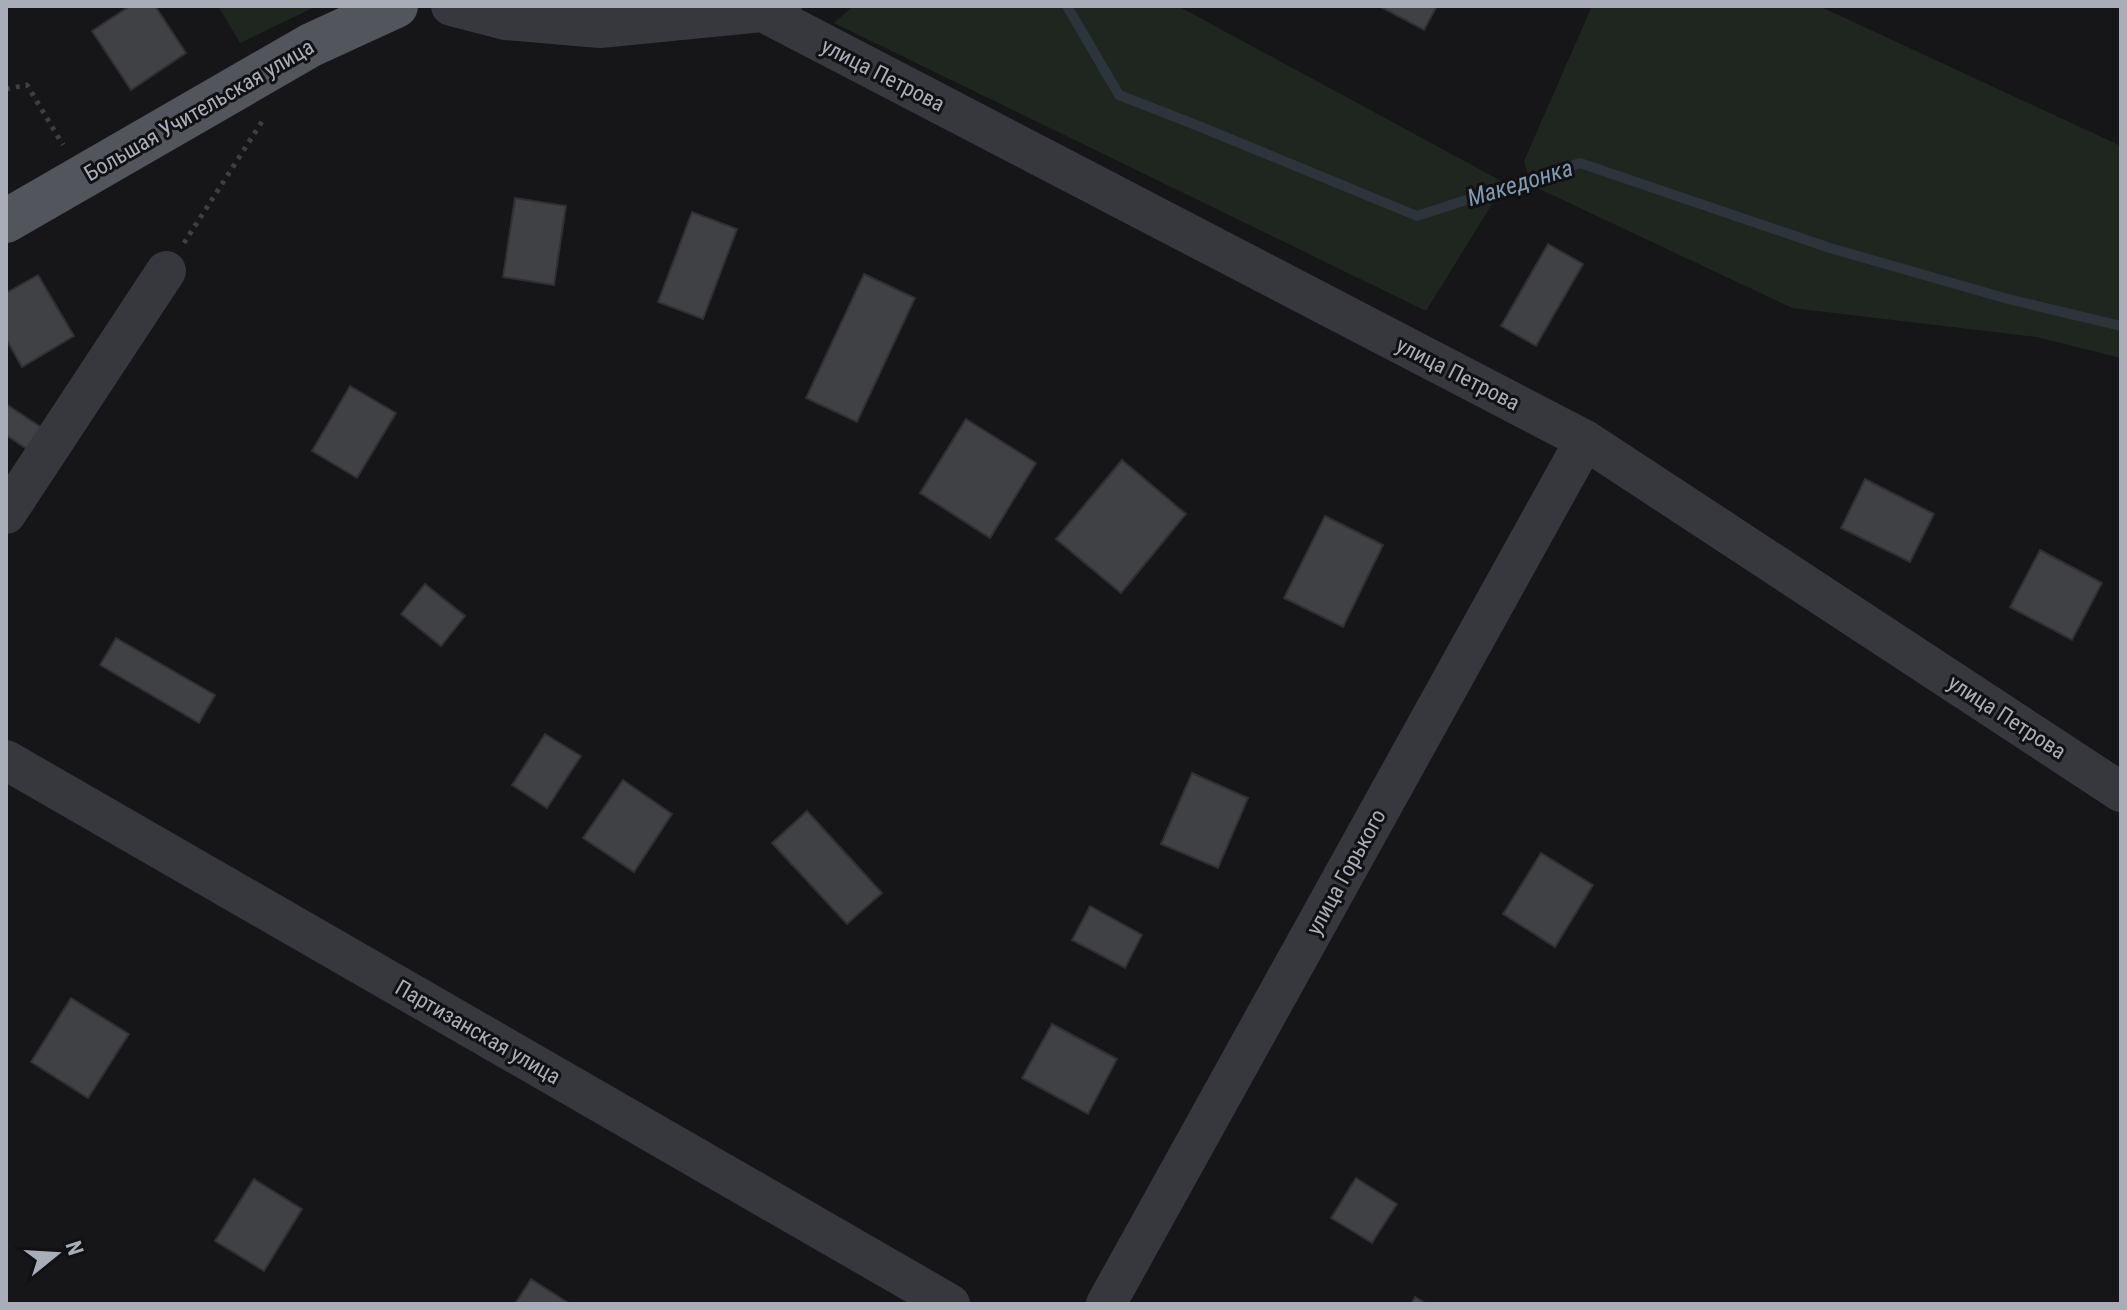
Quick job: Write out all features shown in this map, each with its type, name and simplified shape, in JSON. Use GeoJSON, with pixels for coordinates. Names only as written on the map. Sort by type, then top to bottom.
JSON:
{"type":"FeatureCollection","features":[{"type":"Feature","properties":{"kind":"main road","name":"Большая Учительская улица"},"geometry":{"type":"LineString","coordinates":[[6,221],[311,45],[396,6]]}},
{"type":"Feature","properties":{"kind":"street"},"geometry":{"type":"LineString","coordinates":[[451,6],[505,20],[600,28],[772,9]]}},
{"type":"Feature","properties":{"kind":"street","name":"улица Петрова"},"geometry":{"type":"LineString","coordinates":[[772,9],[1585,440],[2121,792]]}},
{"type":"Feature","properties":{"kind":"street"},"geometry":{"type":"LineString","coordinates":[[6,514],[166,271]]}},
{"type":"Feature","properties":{"kind":"street","name":"улица Горького"},"geometry":{"type":"LineString","coordinates":[[1106,1304],[1585,440]]}},
{"type":"Feature","properties":{"kind":"street","name":"Партизанская улица"},"geometry":{"type":"LineString","coordinates":[[6,760],[950,1304]]}},
{"type":"Feature","properties":{"kind":"path"},"geometry":{"type":"LineString","coordinates":[[6,89],[27,85],[64,147]]}},
{"type":"Feature","properties":{"kind":"path"},"geometry":{"type":"LineString","coordinates":[[166,271],[268,112]]}},
{"type":"Feature","properties":{"kind":"shaded area"},"geometry":{"type":"Polygon","coordinates":[[[218,6],[317,6],[240,43],[218,6]]]}},
{"type":"Feature","properties":{"kind":"shaded area"},"geometry":{"type":"Polygon","coordinates":[[[853,6],[1178,6],[1505,183],[1426,311],[834,23],[853,6]]]}},
{"type":"Feature","properties":{"kind":"shaded area"},"geometry":{"type":"Polygon","coordinates":[[[1592,6],[1819,6],[2121,146],[2121,358],[2037,337],[1792,308],[1531,185],[1524,161],[1592,6]]]}},
{"type":"Feature","properties":{"kind":"building"},"geometry":{"type":"Polygon","coordinates":[[[130,6],[155,6],[186,53],[131,90],[92,31],[130,6]]]}},
{"type":"Feature","properties":{"kind":"building"},"geometry":{"type":"Polygon","coordinates":[[[1379,6],[1437,6],[1424,30],[1379,6]]]}},
{"type":"Feature","properties":{"kind":"building"},"geometry":{"type":"Polygon","coordinates":[[[515,198],[566,206],[554,285],[503,277],[515,198]]]}},
{"type":"Feature","properties":{"kind":"building"},"geometry":{"type":"Polygon","coordinates":[[[692,212],[737,229],[703,319],[658,302],[692,212]]]}},
{"type":"Feature","properties":{"kind":"building"},"geometry":{"type":"Polygon","coordinates":[[[1548,244],[1583,264],[1536,346],[1501,326],[1548,244]]]}},
{"type":"Feature","properties":{"kind":"building"},"geometry":{"type":"Polygon","coordinates":[[[864,274],[915,298],[857,422],[806,398],[864,274]]]}},
{"type":"Feature","properties":{"kind":"building"},"geometry":{"type":"Polygon","coordinates":[[[38,275],[74,336],[22,367],[6,339],[6,293],[38,275]]]}},
{"type":"Feature","properties":{"kind":"building"},"geometry":{"type":"Polygon","coordinates":[[[350,386],[396,413],[357,478],[312,451],[350,386]]]}},
{"type":"Feature","properties":{"kind":"building"},"geometry":{"type":"Polygon","coordinates":[[[6,404],[44,429],[30,451],[6,435],[6,404]]]}},
{"type":"Feature","properties":{"kind":"building"},"geometry":{"type":"Polygon","coordinates":[[[966,419],[1036,463],[990,538],[920,493],[966,419]]]}},
{"type":"Feature","properties":{"kind":"building"},"geometry":{"type":"Polygon","coordinates":[[[1122,460],[1186,514],[1121,593],[1056,539],[1122,460]]]}},
{"type":"Feature","properties":{"kind":"building"},"geometry":{"type":"Polygon","coordinates":[[[1865,479],[1934,514],[1910,562],[1841,528],[1865,479]]]}},
{"type":"Feature","properties":{"kind":"building"},"geometry":{"type":"Polygon","coordinates":[[[1325,516],[1383,545],[1343,627],[1284,598],[1325,516]]]}},
{"type":"Feature","properties":{"kind":"building"},"geometry":{"type":"Polygon","coordinates":[[[2040,550],[2102,583],[2072,640],[2010,607],[2040,550]]]}},
{"type":"Feature","properties":{"kind":"building"},"geometry":{"type":"Polygon","coordinates":[[[425,584],[465,616],[441,646],[401,614],[425,584]]]}},
{"type":"Feature","properties":{"kind":"building"},"geometry":{"type":"Polygon","coordinates":[[[116,638],[215,695],[199,723],[100,665],[116,638]]]}},
{"type":"Feature","properties":{"kind":"building"},"geometry":{"type":"Polygon","coordinates":[[[545,734],[581,756],[547,808],[512,785],[545,734]]]}},
{"type":"Feature","properties":{"kind":"building"},"geometry":{"type":"Polygon","coordinates":[[[1192,773],[1248,798],[1218,868],[1161,844],[1192,773]]]}},
{"type":"Feature","properties":{"kind":"building"},"geometry":{"type":"Polygon","coordinates":[[[623,780],[672,814],[634,872],[583,838],[623,780]]]}},
{"type":"Feature","properties":{"kind":"building"},"geometry":{"type":"Polygon","coordinates":[[[807,811],[882,893],[847,924],[772,843],[807,811]]]}},
{"type":"Feature","properties":{"kind":"building"},"geometry":{"type":"Polygon","coordinates":[[[1541,853],[1593,885],[1555,947],[1503,914],[1541,853]]]}},
{"type":"Feature","properties":{"kind":"building"},"geometry":{"type":"Polygon","coordinates":[[[1090,906],[1142,935],[1125,968],[1072,940],[1090,906]]]}},
{"type":"Feature","properties":{"kind":"building"},"geometry":{"type":"Polygon","coordinates":[[[71,998],[129,1034],[88,1098],[31,1062],[71,998]]]}},
{"type":"Feature","properties":{"kind":"building"},"geometry":{"type":"Polygon","coordinates":[[[1052,1024],[1117,1059],[1088,1114],[1022,1078],[1052,1024]]]}},
{"type":"Feature","properties":{"kind":"building"},"geometry":{"type":"Polygon","coordinates":[[[1356,1178],[1397,1204],[1372,1243],[1331,1218],[1356,1178]]]}},
{"type":"Feature","properties":{"kind":"building"},"geometry":{"type":"Polygon","coordinates":[[[254,1179],[302,1209],[264,1271],[215,1241],[254,1179]]]}},
{"type":"Feature","properties":{"kind":"building"},"geometry":{"type":"Polygon","coordinates":[[[531,1279],[570,1304],[515,1304],[531,1279]]]}},
{"type":"Feature","properties":{"kind":"building"},"geometry":{"type":"Polygon","coordinates":[[[1415,1297],[1427,1304],[1411,1304],[1415,1297]]]}},
{"type":"Feature","properties":{"kind":"waterway","name":"Македонка"},"geometry":{"type":"LineString","coordinates":[[1067,6],[1119,95],[1417,216],[1580,163],[1830,248],[2008,299],[2121,326]]}}]}
